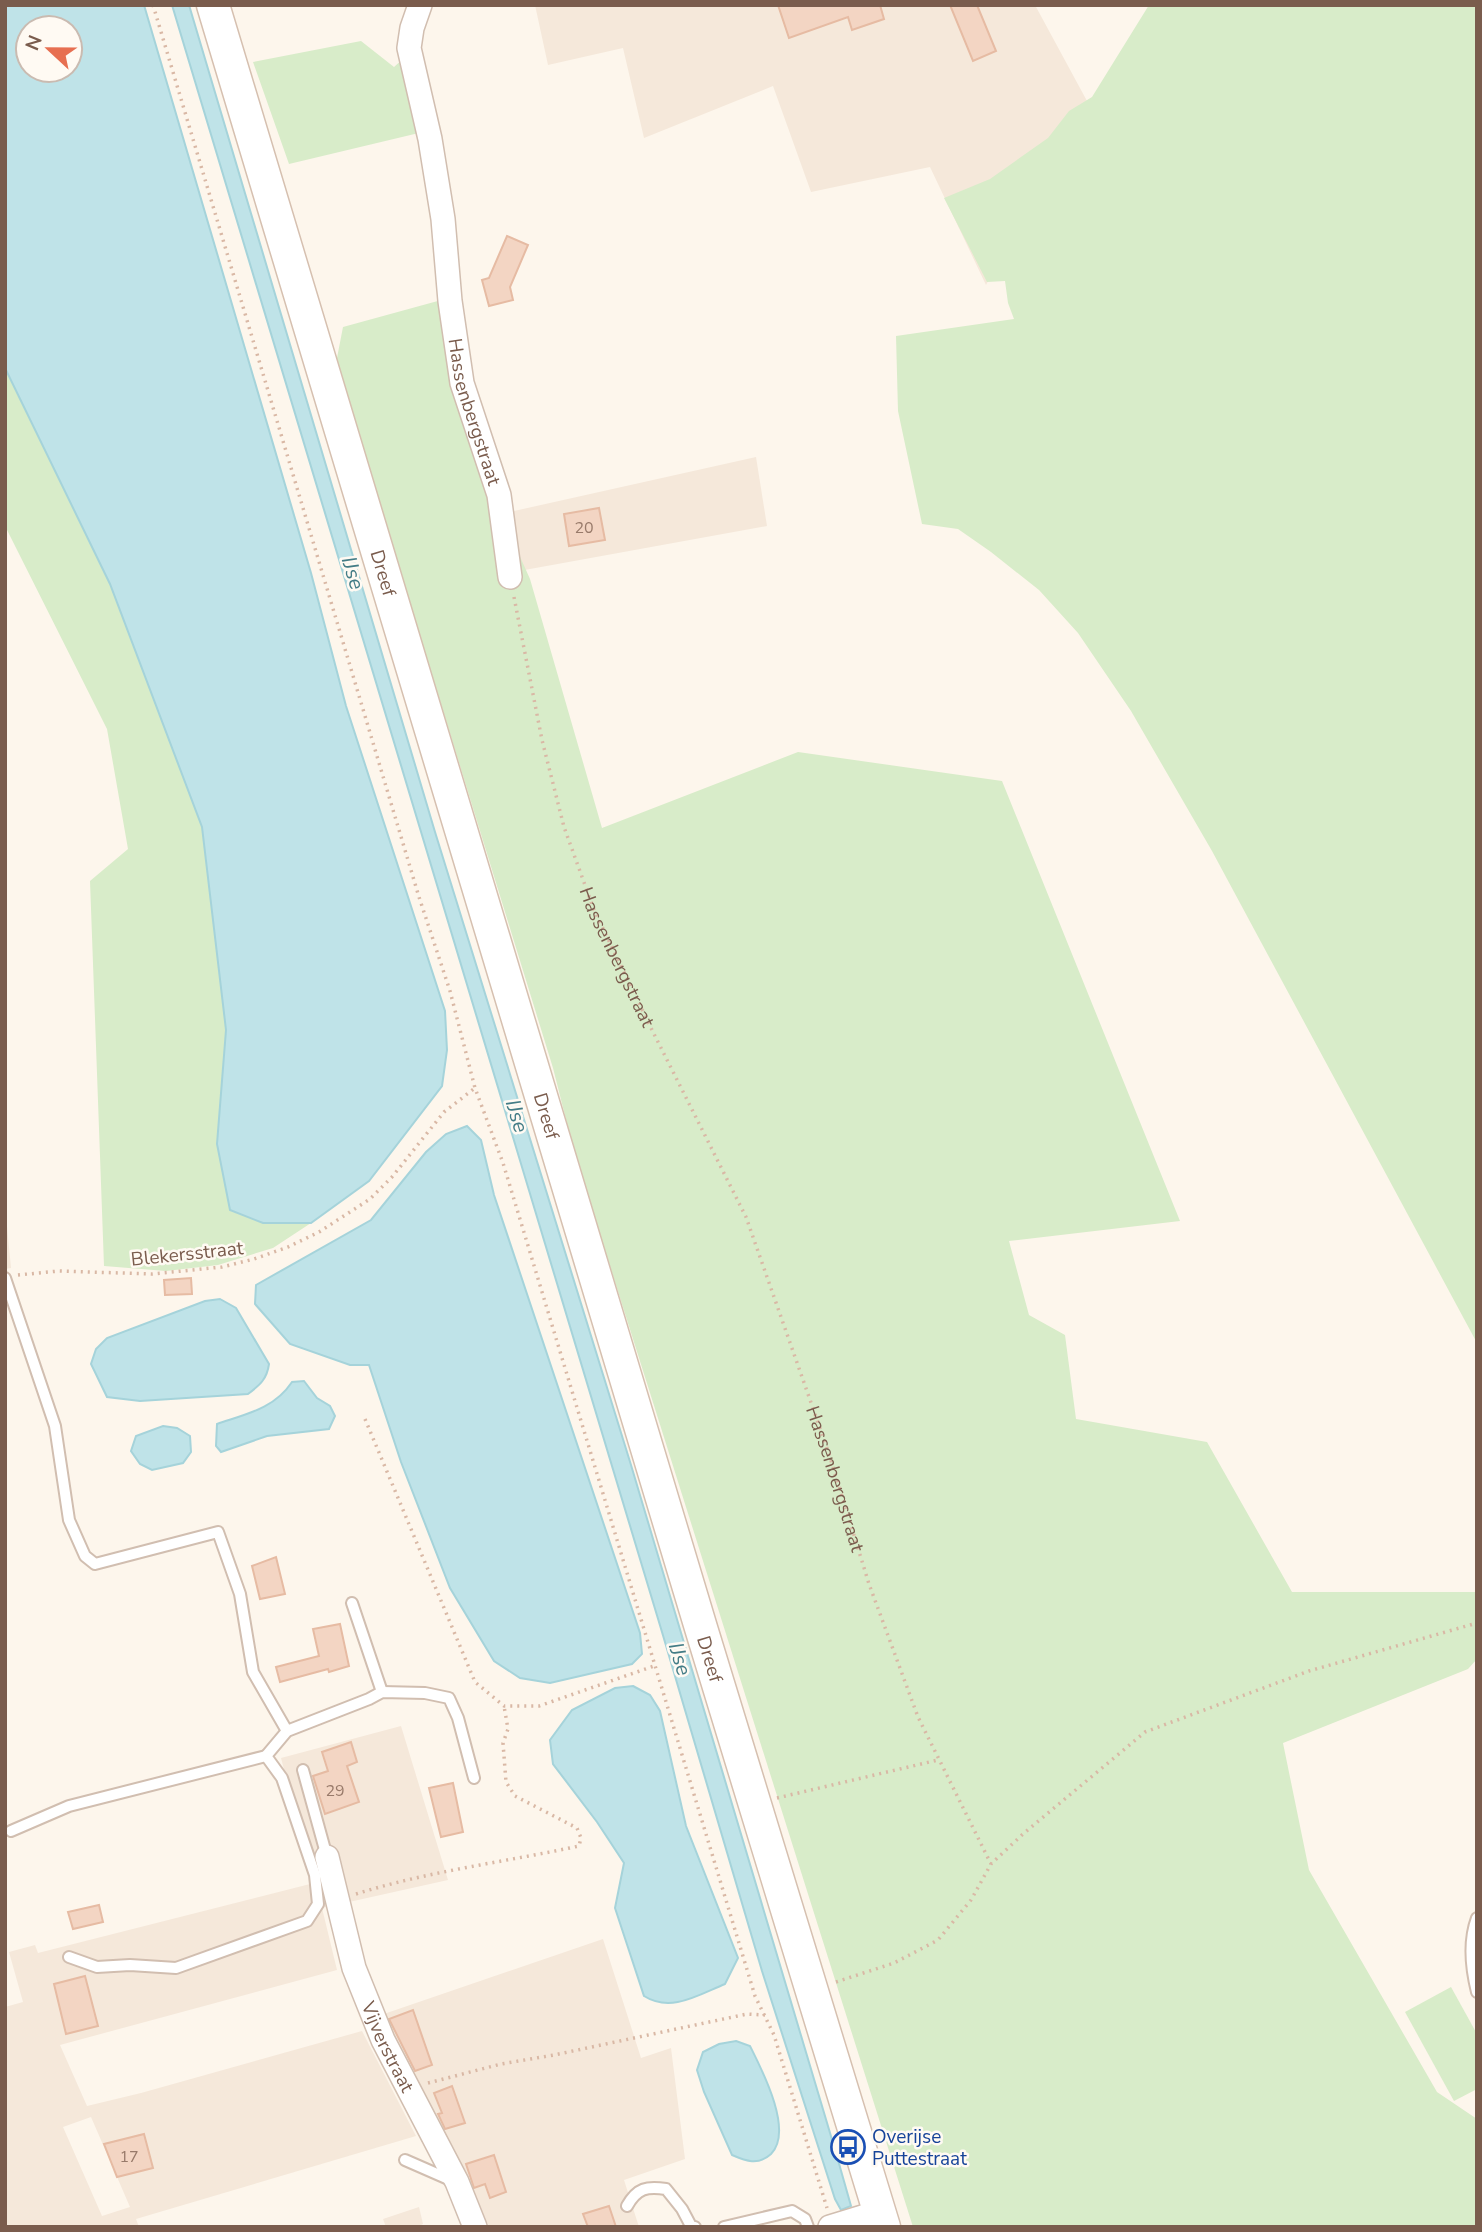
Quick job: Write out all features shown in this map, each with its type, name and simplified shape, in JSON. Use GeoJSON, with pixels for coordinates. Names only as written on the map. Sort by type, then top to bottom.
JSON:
{"type":"FeatureCollection","features":[{"type":"Feature","properties":{"kind":"main road","name":"Dreef"},"geometry":{"type":"LineString","coordinates":[[213,5],[811,1990],[851,2223]]}},
{"type":"Feature","properties":{"kind":"street","name":"Hassenbergstraat"},"geometry":{"type":"LineString","coordinates":[[420,5],[409,48],[430,139],[443,219],[450,301],[462,383],[499,495],[510,577]]}},
{"type":"Feature","properties":{"kind":"street","name":"Vijverstraat"},"geometry":{"type":"LineString","coordinates":[[327,1857],[354,1968],[383,2040],[457,2182],[475,2227]]}},
{"type":"Feature","properties":{"kind":"lane"},"geometry":{"type":"LineString","coordinates":[[5,1277],[55,1426],[69,1520],[85,1556],[95,1564],[218,1532],[240,1594],[253,1672],[287,1731]]}},
{"type":"Feature","properties":{"kind":"lane"},"geometry":{"type":"LineString","coordinates":[[352,1603],[382,1692]]}},
{"type":"Feature","properties":{"kind":"lane"},"geometry":{"type":"LineString","coordinates":[[11,1831],[69,1806],[265,1756],[287,1731],[382,1692],[425,1693],[449,1698],[458,1718],[474,1778]]}},
{"type":"Feature","properties":{"kind":"lane"},"geometry":{"type":"LineString","coordinates":[[69,1957],[97,1967],[130,1965],[176,1968],[307,1921],[318,1905],[315,1875],[282,1778],[265,1756]]}},
{"type":"Feature","properties":{"kind":"lane"},"geometry":{"type":"LineString","coordinates":[[303,1770],[327,1857]]}},
{"type":"Feature","properties":{"kind":"lane"},"geometry":{"type":"LineString","coordinates":[[1477,1918],[1472,1932],[1472,1969],[1477,1992]]}},
{"type":"Feature","properties":{"kind":"lane"},"geometry":{"type":"LineString","coordinates":[[404,2160],[457,2182]]}},
{"type":"Feature","properties":{"kind":"lane"},"geometry":{"type":"LineString","coordinates":[[627,2206],[633,2196],[650,2186],[666,2189],[691,2226],[695,2227]]}},
{"type":"Feature","properties":{"kind":"lane"},"geometry":{"type":"LineString","coordinates":[[724,2227],[792,2211],[805,2219],[808,2227]]}},
{"type":"Feature","properties":{"kind":"path"},"geometry":{"type":"LineString","coordinates":[[153,5],[419,897],[450,991],[475,1088],[503,1163],[755,1996],[774,2035],[851,2223]]}},
{"type":"Feature","properties":{"kind":"path","name":"Hassenbergstraat"},"geometry":{"type":"LineString","coordinates":[[510,577],[542,740],[564,827],[594,910],[746,1217],[829,1454],[869,1584],[918,1717],[991,1864]]}},
{"type":"Feature","properties":{"kind":"path","name":"Blekersstraat"},"geometry":{"type":"LineString","coordinates":[[5,1277],[59,1271],[152,1274],[187,1271],[222,1267],[288,1247],[318,1232],[370,1199],[392,1177],[444,1112],[475,1088]]}},
{"type":"Feature","properties":{"kind":"path"},"geometry":{"type":"LineString","coordinates":[[365,1419],[475,1682],[504,1706],[539,1706],[654,1667]]}},
{"type":"Feature","properties":{"kind":"path"},"geometry":{"type":"LineString","coordinates":[[811,1990],[894,1963],[937,1940],[971,1900],[991,1864],[1146,1732],[1309,1671],[1477,1623]]}},
{"type":"Feature","properties":{"kind":"path"},"geometry":{"type":"LineString","coordinates":[[338,1900],[377,1888],[579,1846],[581,1838],[577,1828],[515,1796],[506,1782],[503,1743],[508,1729],[504,1706]]}},
{"type":"Feature","properties":{"kind":"path"},"geometry":{"type":"LineString","coordinates":[[755,1805],[938,1760]]}},
{"type":"Feature","properties":{"kind":"path"},"geometry":{"type":"LineString","coordinates":[[408,2088],[501,2064],[747,2014],[765,2014]]}},
{"type":"Feature","properties":{"kind":"shaded area"},"geometry":{"type":"Polygon","coordinates":[[[535,5],[1035,5],[1087,101],[1053,155],[986,285],[930,167],[811,192],[773,86],[644,138],[623,48],[548,65],[535,5]]]}},
{"type":"Feature","properties":{"kind":"shaded area"},"geometry":{"type":"Polygon","coordinates":[[[756,457],[767,526],[519,571],[514,511],[756,457]]]}},
{"type":"Feature","properties":{"kind":"shaded area"},"geometry":{"type":"Polygon","coordinates":[[[5,1206],[11,1268],[5,1269],[5,1206]]]}},
{"type":"Feature","properties":{"kind":"shaded area"},"geometry":{"type":"Polygon","coordinates":[[[401,1726],[448,1880],[322,1908],[337,1970],[60,2045],[87,2106],[362,2031],[416,2136],[136,2219],[139,2227],[5,2227],[5,2007],[23,2002],[9,1952],[35,1945],[38,1953],[314,1883],[281,1758],[401,1726]],[[91,2117],[63,2127],[102,2216],[130,2207],[91,2117]]]}},
{"type":"Feature","properties":{"kind":"shaded area"},"geometry":{"type":"Polygon","coordinates":[[[603,1939],[641,2058],[671,2048],[685,2159],[624,2180],[639,2227],[477,2227],[489,2226],[378,2016],[603,1939]]]}},
{"type":"Feature","properties":{"kind":"shaded area"},"geometry":{"type":"Polygon","coordinates":[[[419,2207],[423,2224],[417,2227],[386,2227],[383,2219],[419,2207]]]}},
{"type":"Feature","properties":{"kind":"green space"},"geometry":{"type":"Polygon","coordinates":[[[1149,5],[1477,5],[1477,1343],[1212,851],[1131,711],[1078,633],[1039,590],[958,529],[922,524],[898,411],[896,336],[1014,319],[1008,303],[1005,281],[987,282],[944,198],[990,179],[1048,138],[1069,111],[1092,97],[1149,5]]]}},
{"type":"Feature","properties":{"kind":"green space"},"geometry":{"type":"Polygon","coordinates":[[[361,41],[394,67],[404,58],[423,132],[289,164],[253,62],[361,41]]]}},
{"type":"Feature","properties":{"kind":"green space"},"geometry":{"type":"Polygon","coordinates":[[[445,299],[500,512],[530,579],[602,828],[798,752],[1002,781],[1180,1221],[1009,1241],[1029,1315],[1065,1335],[1076,1419],[1207,1442],[1292,1592],[1477,1592],[1477,1659],[1468,1669],[1283,1743],[1309,1870],[1437,2092],[1477,2119],[1477,2227],[913,2227],[575,1155],[553,1068],[336,363],[343,327],[445,299]]]}},
{"type":"Feature","properties":{"kind":"green space"},"geometry":{"type":"Polygon","coordinates":[[[5,369],[110,584],[202,827],[226,1030],[217,1144],[263,1223],[311,1223],[273,1248],[218,1265],[166,1271],[104,1266],[90,881],[128,849],[107,729],[5,526],[5,369]]]}},
{"type":"Feature","properties":{"kind":"green space"},"geometry":{"type":"Polygon","coordinates":[[[1451,1987],[1477,2034],[1477,2089],[1454,2101],[1405,2012],[1451,1987]]]}},
{"type":"Feature","properties":{"kind":"water"},"geometry":{"type":"Polygon","coordinates":[[[5,5],[144,5],[311,573],[346,706],[445,1011],[447,1050],[442,1086],[369,1181],[311,1223],[263,1223],[230,1210],[217,1144],[226,1030],[202,827],[110,584],[5,368],[5,5]]]}},
{"type":"Feature","properties":{"kind":"water","name":"IJse"},"geometry":{"type":"Polygon","coordinates":[[[172,5],[189,5],[435,832],[631,1465],[836,2153],[851,2206],[841,2210],[835,2199],[762,1971],[172,5]]]}},
{"type":"Feature","properties":{"kind":"water"},"geometry":{"type":"Polygon","coordinates":[[[467,1126],[481,1140],[494,1195],[640,1633],[642,1654],[632,1664],[550,1683],[520,1678],[494,1661],[450,1588],[401,1462],[369,1365],[350,1365],[290,1344],[255,1304],[256,1285],[371,1220],[426,1152],[446,1134],[467,1126]]]}},
{"type":"Feature","properties":{"kind":"water"},"geometry":{"type":"Polygon","coordinates":[[[220,1299],[236,1308],[269,1364],[265,1378],[256,1388],[248,1394],[140,1401],[107,1397],[91,1364],[96,1349],[107,1338],[205,1301],[220,1299]]]}},
{"type":"Feature","properties":{"kind":"water"},"geometry":{"type":"Polygon","coordinates":[[[304,1381],[317,1398],[330,1406],[335,1416],[329,1429],[267,1436],[221,1452],[216,1446],[217,1424],[268,1405],[292,1382],[304,1381]]]}},
{"type":"Feature","properties":{"kind":"water"},"geometry":{"type":"Polygon","coordinates":[[[163,1426],[177,1428],[190,1436],[191,1452],[183,1463],[152,1470],[140,1464],[131,1451],[136,1436],[163,1426]]]}},
{"type":"Feature","properties":{"kind":"water"},"geometry":{"type":"Polygon","coordinates":[[[633,1686],[650,1695],[660,1711],[686,1826],[738,1958],[725,1984],[674,2003],[654,2001],[644,1996],[615,1908],[624,1863],[553,1764],[550,1740],[572,1710],[615,1688],[633,1686]]]}},
{"type":"Feature","properties":{"kind":"water"},"geometry":{"type":"Polygon","coordinates":[[[736,2041],[750,2046],[774,2100],[778,2116],[777,2144],[771,2154],[757,2161],[732,2155],[697,2070],[703,2052],[719,2044],[736,2041]]]}},
{"type":"Feature","properties":{"kind":"building"},"geometry":{"type":"Polygon","coordinates":[[[778,5],[880,5],[884,19],[852,30],[848,17],[789,38],[778,5]]]}},
{"type":"Feature","properties":{"kind":"building"},"geometry":{"type":"Polygon","coordinates":[[[950,5],[977,5],[996,51],[973,61],[950,5]]]}},
{"type":"Feature","properties":{"kind":"building"},"geometry":{"type":"Polygon","coordinates":[[[507,236],[528,245],[510,287],[513,300],[489,306],[482,280],[489,278],[507,236]]]}},
{"type":"Feature","properties":{"kind":"building"},"geometry":{"type":"Polygon","coordinates":[[[599,508],[605,540],[569,546],[564,514],[599,508]]]}},
{"type":"Feature","properties":{"kind":"building"},"geometry":{"type":"Polygon","coordinates":[[[191,1278],[192,1294],[165,1295],[164,1280],[191,1278]]]}},
{"type":"Feature","properties":{"kind":"building"},"geometry":{"type":"Polygon","coordinates":[[[276,1557],[285,1594],[260,1599],[252,1566],[276,1557]]]}},
{"type":"Feature","properties":{"kind":"building"},"geometry":{"type":"Polygon","coordinates":[[[340,1624],[349,1666],[280,1682],[276,1667],[319,1656],[313,1629],[340,1624]]]}},
{"type":"Feature","properties":{"kind":"building"},"geometry":{"type":"Polygon","coordinates":[[[351,1742],[357,1762],[347,1766],[359,1802],[325,1814],[313,1776],[328,1771],[322,1752],[351,1742]]]}},
{"type":"Feature","properties":{"kind":"building"},"geometry":{"type":"Polygon","coordinates":[[[453,1783],[463,1832],[441,1837],[429,1788],[453,1783]]]}},
{"type":"Feature","properties":{"kind":"building"},"geometry":{"type":"Polygon","coordinates":[[[99,1905],[103,1922],[73,1929],[68,1912],[99,1905]]]}},
{"type":"Feature","properties":{"kind":"building"},"geometry":{"type":"Polygon","coordinates":[[[85,1976],[98,2026],[66,2034],[54,1984],[85,1976]]]}},
{"type":"Feature","properties":{"kind":"building"},"geometry":{"type":"Polygon","coordinates":[[[413,2010],[432,2065],[415,2071],[389,2019],[413,2010]]]}},
{"type":"Feature","properties":{"kind":"building"},"geometry":{"type":"Polygon","coordinates":[[[452,2086],[465,2123],[445,2129],[438,2114],[442,2113],[434,2093],[452,2086]]]}},
{"type":"Feature","properties":{"kind":"building"},"geometry":{"type":"Polygon","coordinates":[[[144,2134],[153,2168],[117,2177],[104,2144],[144,2134]]]}},
{"type":"Feature","properties":{"kind":"building"},"geometry":{"type":"Polygon","coordinates":[[[494,2155],[506,2192],[490,2198],[485,2184],[474,2188],[466,2164],[494,2155]]]}},
{"type":"Feature","properties":{"kind":"building"},"geometry":{"type":"Polygon","coordinates":[[[609,2206],[616,2227],[588,2227],[583,2214],[609,2206]]]}},
{"type":"Feature","properties":{"kind":"place","name":"Overijse Puttestraat"},"geometry":{"type":"Point","coordinates":[848,2147]}}]}
